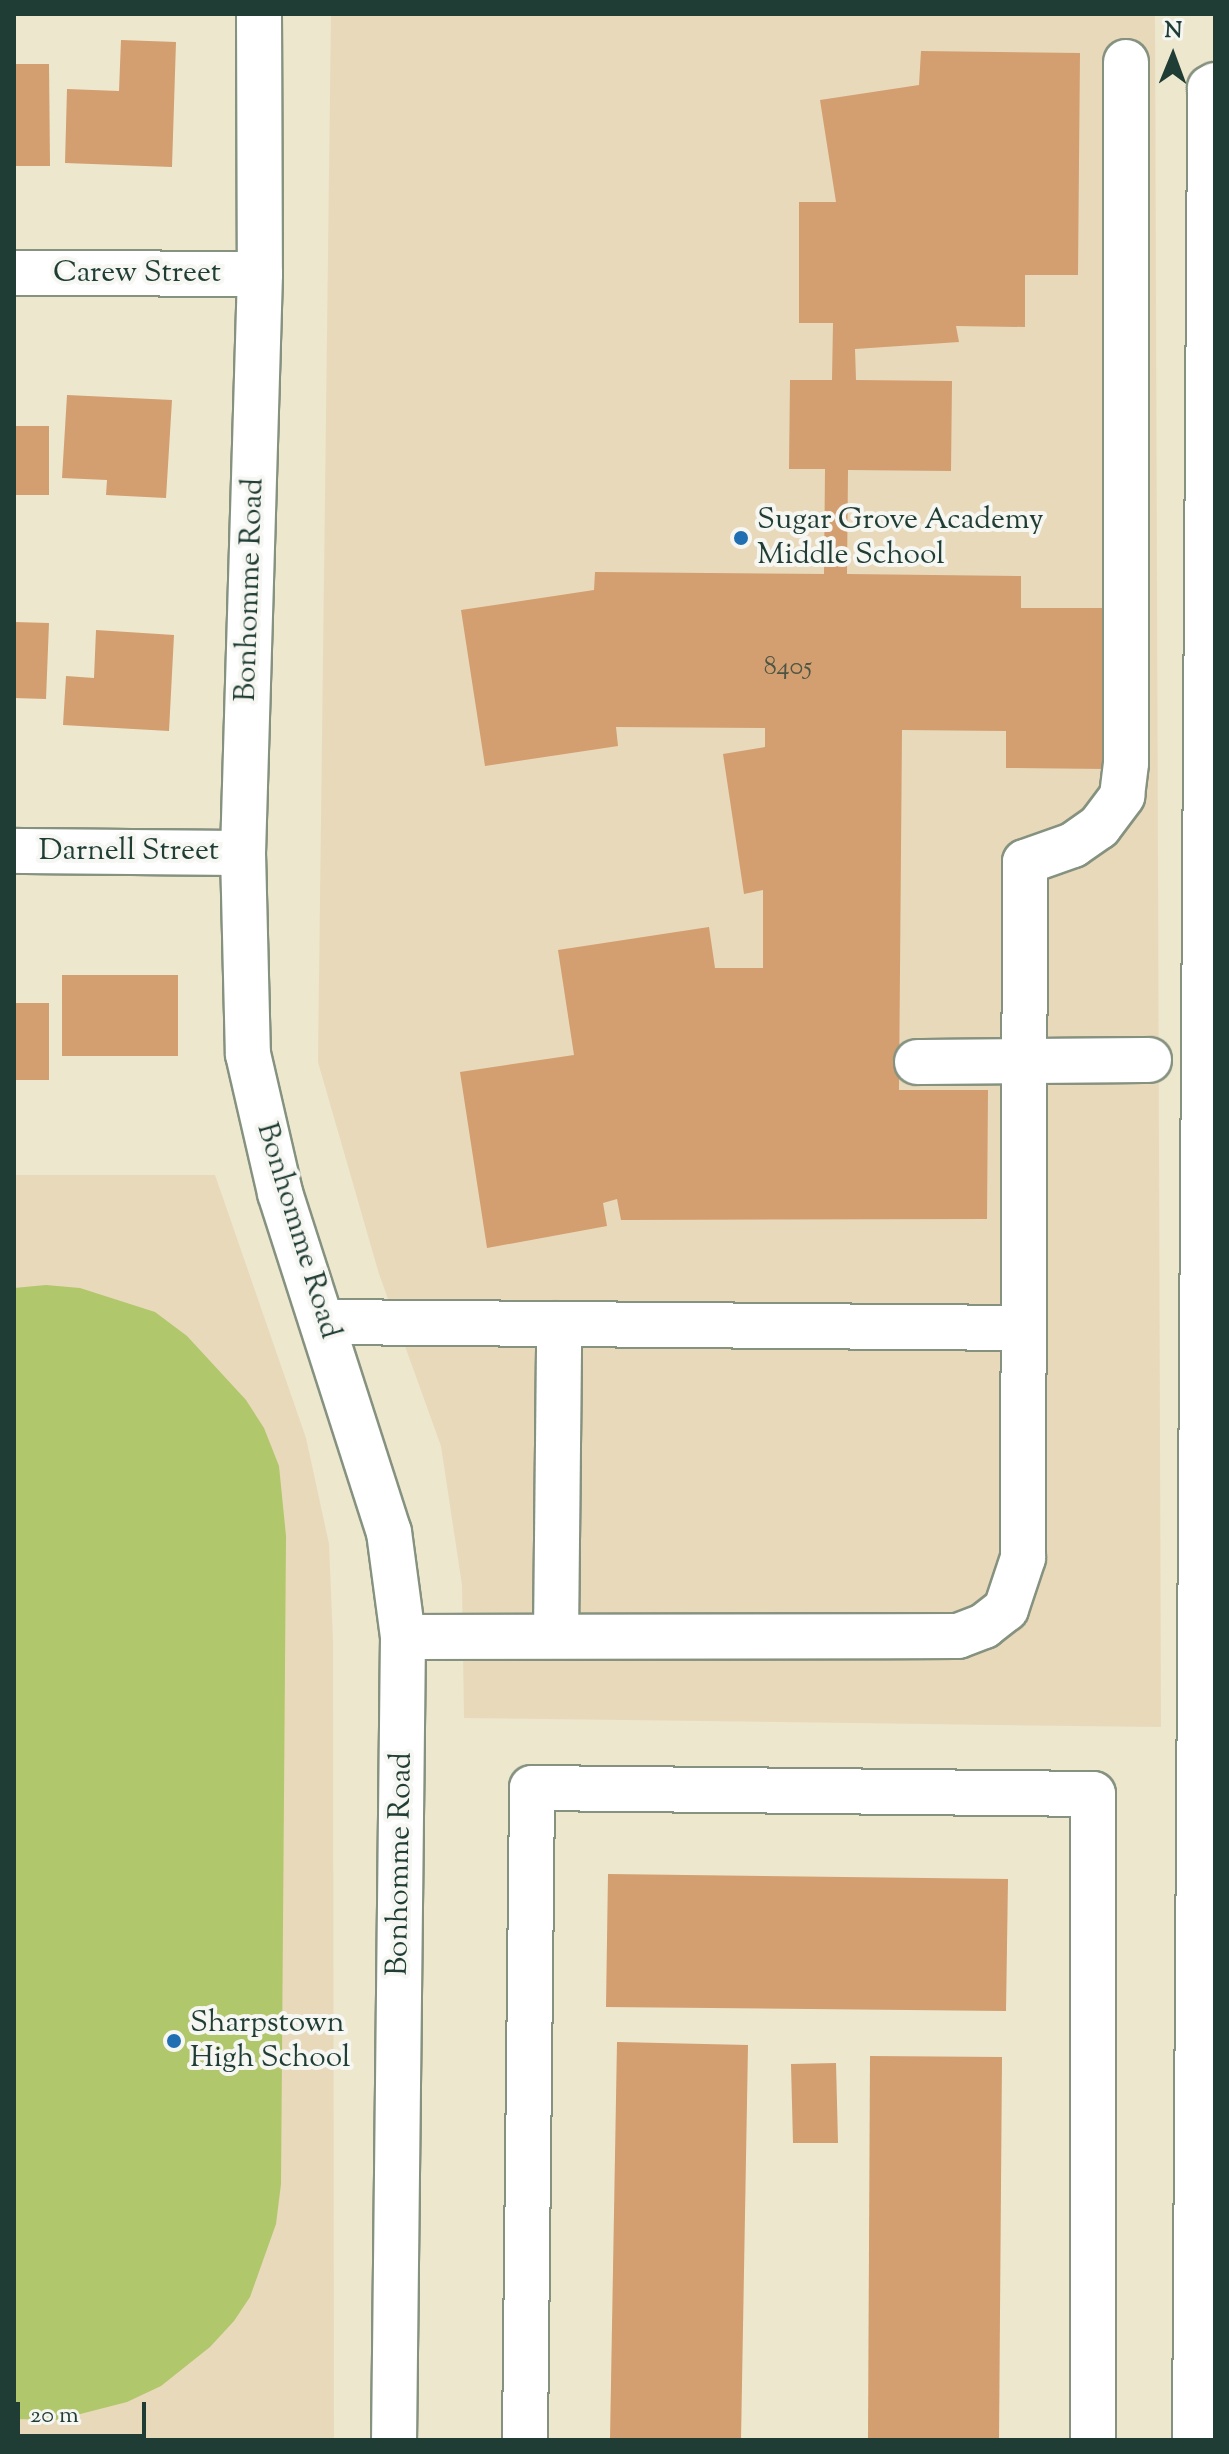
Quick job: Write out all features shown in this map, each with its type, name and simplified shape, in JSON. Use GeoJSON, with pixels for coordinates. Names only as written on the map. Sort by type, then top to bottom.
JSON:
{"type":"FeatureCollection","features":[{"type":"Feature","properties":{"kind":"street","name":"Bonhomme Road"},"geometry":{"type":"LineString","coordinates":[[259,14],[260,274],[243,853],[248,1054],[280,1193],[389,1532],[403,1637],[394,2440]]}},
{"type":"Feature","properties":{"kind":"street"},"geometry":{"type":"LineString","coordinates":[[403,1637],[958,1636],[984,1626],[1006,1609],[1023,1558],[1025,862],[1073,845],[1099,827],[1122,796],[1126,763],[1126,62]]}},
{"type":"Feature","properties":{"kind":"street"},"geometry":{"type":"LineString","coordinates":[[1195,2440],[1208,1617],[1210,88],[1215,85]]}},
{"type":"Feature","properties":{"kind":"street","name":"Carew Street"},"geometry":{"type":"LineString","coordinates":[[14,273],[260,274]]}},
{"type":"Feature","properties":{"kind":"street","name":"Darnell Street"},"geometry":{"type":"LineString","coordinates":[[14,851],[243,853]]}},
{"type":"Feature","properties":{"kind":"street"},"geometry":{"type":"LineString","coordinates":[[917,1062],[1149,1060]]}},
{"type":"Feature","properties":{"kind":"street"},"geometry":{"type":"LineString","coordinates":[[323,1322],[1023,1328]]}},
{"type":"Feature","properties":{"kind":"street"},"geometry":{"type":"LineString","coordinates":[[556,1636],[559,1324]]}},
{"type":"Feature","properties":{"kind":"street"},"geometry":{"type":"LineString","coordinates":[[525,2440],[532,1788],[1093,1794],[1093,2440]]}},
{"type":"Feature","properties":{"kind":"shaded area","name":"Sugar Grove Academy Middle School"},"geometry":{"type":"Polygon","coordinates":[[[331,14],[1155,14],[1161,1727],[464,1718],[462,1585],[441,1446],[379,1274],[318,1062],[331,14]]]}},
{"type":"Feature","properties":{"kind":"shaded area","name":"Sharpstown High School"},"geometry":{"type":"Polygon","coordinates":[[[14,1175],[215,1175],[306,1438],[329,1544],[333,1641],[334,2440],[14,2440],[14,1175]]]}},
{"type":"Feature","properties":{"kind":"green space","name":"Sharpstown High School"},"geometry":{"type":"Polygon","coordinates":[[[46,1285],[80,1288],[155,1312],[187,1336],[246,1400],[264,1428],[279,1466],[286,1536],[281,2184],[276,2224],[250,2297],[234,2321],[210,2347],[161,2386],[127,2402],[57,2420],[14,2419],[14,1288],[46,1285]]]}},
{"type":"Feature","properties":{"kind":"building"},"geometry":{"type":"Polygon","coordinates":[[[121,40],[176,42],[172,167],[65,163],[67,89],[119,91],[121,40]]]}},
{"type":"Feature","properties":{"kind":"building"},"geometry":{"type":"Polygon","coordinates":[[[921,51],[1080,53],[1078,275],[1025,275],[1025,327],[956,326],[959,342],[855,349],[856,380],[952,381],[951,471],[848,470],[847,574],[1021,576],[1021,608],[1107,608],[1106,769],[1006,768],[1006,731],[902,730],[899,1090],[988,1090],[987,1219],[621,1220],[617,1199],[603,1203],[607,1226],[487,1248],[460,1072],[574,1055],[558,950],[709,927],[715,968],[763,968],[763,890],[744,894],[723,754],[765,747],[765,728],[616,727],[618,746],[485,766],[461,610],[594,590],[595,572],[824,574],[825,469],[789,469],[790,380],[832,380],[833,323],[799,323],[799,202],[836,202],[820,100],[919,85],[921,51]]]}},
{"type":"Feature","properties":{"kind":"building"},"geometry":{"type":"Polygon","coordinates":[[[14,64],[49,64],[50,166],[14,166],[14,64]]]}},
{"type":"Feature","properties":{"kind":"building"},"geometry":{"type":"Polygon","coordinates":[[[67,395],[172,400],[166,498],[106,495],[107,480],[62,478],[67,395]]]}},
{"type":"Feature","properties":{"kind":"building"},"geometry":{"type":"Polygon","coordinates":[[[14,426],[49,426],[49,495],[14,495],[14,426]]]}},
{"type":"Feature","properties":{"kind":"building"},"geometry":{"type":"Polygon","coordinates":[[[14,622],[49,623],[46,699],[14,698],[14,622]]]}},
{"type":"Feature","properties":{"kind":"building"},"geometry":{"type":"Polygon","coordinates":[[[96,630],[174,635],[169,731],[63,725],[66,676],[94,678],[96,630]]]}},
{"type":"Feature","properties":{"kind":"building"},"geometry":{"type":"Polygon","coordinates":[[[62,975],[178,975],[178,1056],[62,1056],[62,975]]]}},
{"type":"Feature","properties":{"kind":"building"},"geometry":{"type":"Polygon","coordinates":[[[14,1003],[49,1003],[49,1080],[14,1080],[14,1003]]]}},
{"type":"Feature","properties":{"kind":"building"},"geometry":{"type":"Polygon","coordinates":[[[608,1874],[1008,1879],[1006,2011],[606,2007],[608,1874]]]}},
{"type":"Feature","properties":{"kind":"building"},"geometry":{"type":"Polygon","coordinates":[[[617,2042],[748,2045],[741,2440],[610,2440],[617,2042]]]}},
{"type":"Feature","properties":{"kind":"building"},"geometry":{"type":"Polygon","coordinates":[[[870,2056],[1002,2057],[999,2440],[868,2440],[870,2056]]]}},
{"type":"Feature","properties":{"kind":"building"},"geometry":{"type":"Polygon","coordinates":[[[836,2063],[838,2143],[793,2143],[791,2064],[836,2063]]]}},
{"type":"Feature","properties":{"kind":"place","name":"Sugar Grove Academy Middle School"},"geometry":{"type":"Point","coordinates":[741,538]}},
{"type":"Feature","properties":{"kind":"place","name":"Sharpstown High School"},"geometry":{"type":"Point","coordinates":[174,2041]}}]}
